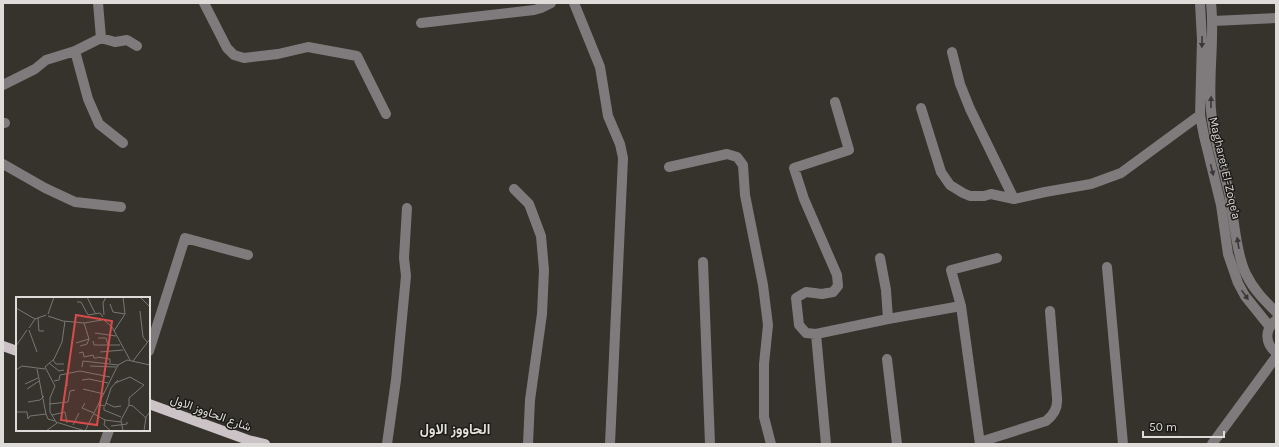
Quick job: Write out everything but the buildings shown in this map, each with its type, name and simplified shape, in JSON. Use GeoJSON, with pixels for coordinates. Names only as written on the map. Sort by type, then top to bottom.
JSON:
{"type":"FeatureCollection","features":[{"type":"Feature","properties":{"kind":"main road"},"geometry":{"type":"LineString","coordinates":[[3,346],[16,351]]}},
{"type":"Feature","properties":{"kind":"main road","name":"شارع الحاووز الاول"},"geometry":{"type":"LineString","coordinates":[[150,404],[247,442],[265,444]]}},
{"type":"Feature","properties":{"kind":"street"},"geometry":{"type":"LineString","coordinates":[[98,3],[101,38]]}},
{"type":"Feature","properties":{"kind":"street"},"geometry":{"type":"LineString","coordinates":[[204,3],[227,48],[237,57],[247,58],[278,54],[308,47],[357,56],[386,114]]}},
{"type":"Feature","properties":{"kind":"street"},"geometry":{"type":"LineString","coordinates":[[421,23],[534,10],[550,3]]}},
{"type":"Feature","properties":{"kind":"street"},"geometry":{"type":"LineString","coordinates":[[574,3],[600,67],[608,116],[622,151],[622,194],[610,444]]}},
{"type":"Feature","properties":{"kind":"street","name":"Magharet El-Zoqe'a"},"geometry":{"type":"LineString","coordinates":[[1200,3],[1202,40],[1199,105],[1200,115],[1221,205],[1228,254],[1238,284],[1245,296],[1273,324]]}},
{"type":"Feature","properties":{"kind":"street","name":"Magharet El-Zoqe'a"},"geometry":{"type":"LineString","coordinates":[[1211,3],[1213,21],[1211,110],[1215,139],[1230,198],[1239,251],[1245,273],[1258,293],[1276,312]]}},
{"type":"Feature","properties":{"kind":"street"},"geometry":{"type":"LineString","coordinates":[[1213,21],[1276,18]]}},
{"type":"Feature","properties":{"kind":"street"},"geometry":{"type":"LineString","coordinates":[[3,85],[35,68],[46,60],[75,52],[101,38],[115,42],[127,40],[136,46]]}},
{"type":"Feature","properties":{"kind":"street"},"geometry":{"type":"LineString","coordinates":[[75,52],[88,99],[99,124],[123,143]]}},
{"type":"Feature","properties":{"kind":"street"},"geometry":{"type":"LineString","coordinates":[[952,52],[960,84],[970,109],[1014,199]]}},
{"type":"Feature","properties":{"kind":"street"},"geometry":{"type":"LineString","coordinates":[[835,102],[849,150],[794,168],[804,199],[837,275],[838,286],[834,292],[822,294],[806,292],[796,298],[799,325],[806,333],[816,334],[962,306]]}},
{"type":"Feature","properties":{"kind":"street"},"geometry":{"type":"LineString","coordinates":[[921,108],[941,172],[950,185],[956,190],[970,196],[984,196],[992,194],[1014,199],[1091,184],[1121,173],[1200,115]]}},
{"type":"Feature","properties":{"kind":"street"},"geometry":{"type":"LineString","coordinates":[[669,167],[727,154],[737,157],[743,165],[745,195],[763,285],[768,325],[764,364],[764,417],[771,444]]}},
{"type":"Feature","properties":{"kind":"street"},"geometry":{"type":"LineString","coordinates":[[3,164],[45,188],[75,202],[121,207]]}},
{"type":"Feature","properties":{"kind":"street"},"geometry":{"type":"LineString","coordinates":[[514,189],[529,204],[541,236],[544,270],[542,314],[530,400],[528,444]]}},
{"type":"Feature","properties":{"kind":"street"},"geometry":{"type":"LineString","coordinates":[[387,444],[396,380],[406,276],[404,258],[407,208]]}},
{"type":"Feature","properties":{"kind":"street"},"geometry":{"type":"LineString","coordinates":[[150,348],[185,238],[248,255]]}},
{"type":"Feature","properties":{"kind":"street"},"geometry":{"type":"LineString","coordinates":[[880,258],[886,290],[888,319]]}},
{"type":"Feature","properties":{"kind":"street"},"geometry":{"type":"LineString","coordinates":[[997,258],[951,270],[962,306],[980,443],[1046,421],[1054,413],[1057,406],[1057,398],[1050,311]]}},
{"type":"Feature","properties":{"kind":"street"},"geometry":{"type":"LineString","coordinates":[[703,262],[710,444]]}},
{"type":"Feature","properties":{"kind":"street"},"geometry":{"type":"LineString","coordinates":[[1107,267],[1123,444]]}},
{"type":"Feature","properties":{"kind":"street"},"geometry":{"type":"LineString","coordinates":[[1273,324],[1267,336],[1268,343],[1276,353]]}},
{"type":"Feature","properties":{"kind":"street"},"geometry":{"type":"LineString","coordinates":[[816,334],[826,444]]}},
{"type":"Feature","properties":{"kind":"street"},"geometry":{"type":"LineString","coordinates":[[1212,444],[1276,357]]}},
{"type":"Feature","properties":{"kind":"street"},"geometry":{"type":"LineString","coordinates":[[887,359],[897,444]]}},
{"type":"Feature","properties":{"kind":"street"},"geometry":{"type":"LineString","coordinates":[[104,444],[109,431]]}},
{"type":"Feature","properties":{"kind":"district","name":"الحاووز الاول"},"geometry":{"type":"Point","coordinates":[455,429]}}]}
